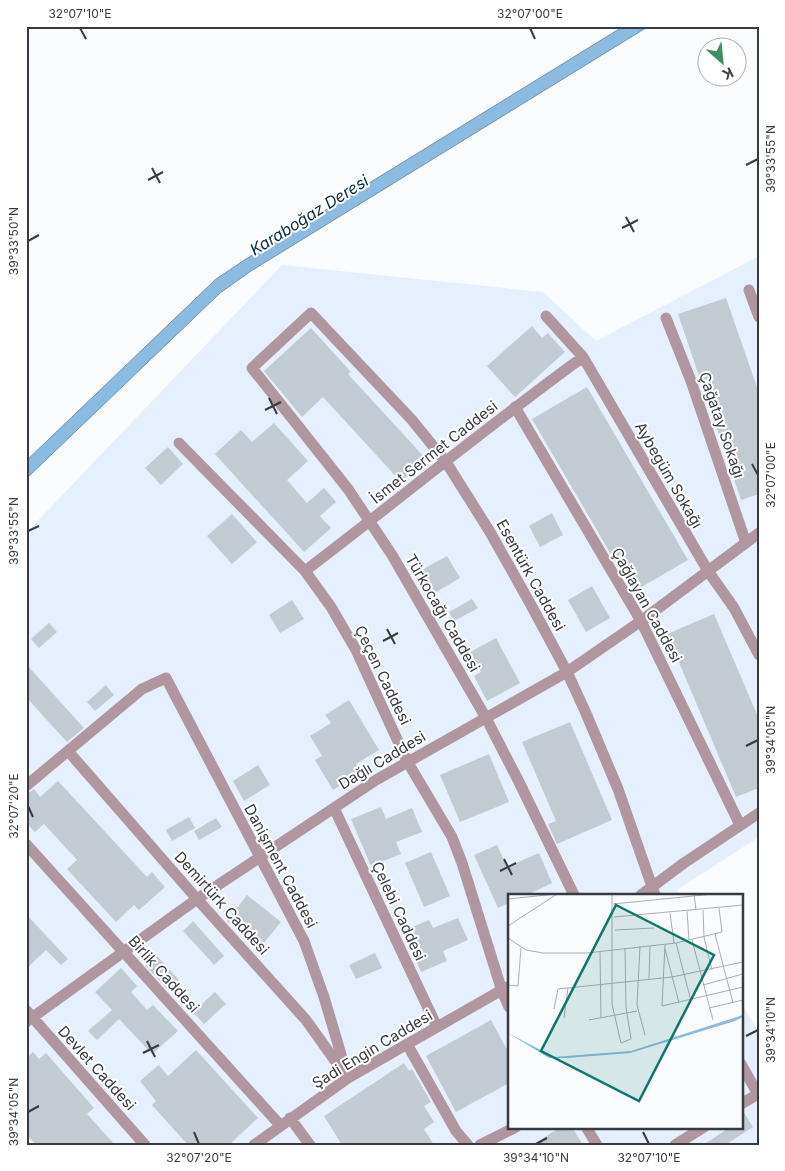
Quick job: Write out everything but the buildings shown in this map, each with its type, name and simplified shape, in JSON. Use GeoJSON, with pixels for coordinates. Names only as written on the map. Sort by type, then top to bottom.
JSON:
{"type":"FeatureCollection","features":[{"type":"Feature","properties":{"kind":"street"},"geometry":{"type":"LineString","coordinates":[[749,290],[759,317]]}},
{"type":"Feature","properties":{"kind":"street","name":"Esentürk Caddesi"},"geometry":{"type":"LineString","coordinates":[[252,368],[311,313],[412,420],[446,462],[490,532],[566,672],[618,789],[654,891]]}},
{"type":"Feature","properties":{"kind":"street","name":"Aybegüm Sokağı"},"geometry":{"type":"LineString","coordinates":[[546,316],[583,357],[708,571],[734,608],[759,655]]}},
{"type":"Feature","properties":{"kind":"street","name":"Çağatay Sokağı"},"geometry":{"type":"LineString","coordinates":[[666,318],[691,381],[746,543]]}},
{"type":"Feature","properties":{"kind":"street","name":"İsmet Sermet Caddesi"},"geometry":{"type":"LineString","coordinates":[[305,571],[515,407],[583,357]]}},
{"type":"Feature","properties":{"kind":"street","name":"Türkocağı Caddesi"},"geometry":{"type":"LineString","coordinates":[[252,368],[326,458],[370,521],[486,718],[574,894]]}},
{"type":"Feature","properties":{"kind":"street","name":"Çağlayan Caddesi"},"geometry":{"type":"LineString","coordinates":[[515,407],[641,621],[740,825]]}},
{"type":"Feature","properties":{"kind":"street","name":"Çeçen Caddesi"},"geometry":{"type":"LineString","coordinates":[[179,443],[305,571],[331,608],[356,650],[408,761],[442,820],[462,862],[505,988],[508,1002]]}},
{"type":"Feature","properties":{"kind":"street","name":"Dağlı Caddesi"},"geometry":{"type":"LineString","coordinates":[[28,1017],[124,952],[197,899],[334,808],[408,761],[566,672],[641,621],[759,533]]}},
{"type":"Feature","properties":{"kind":"street","name":"Danişment Caddesi"},"geometry":{"type":"LineString","coordinates":[[68,751],[142,689],[166,678],[304,941],[324,997],[348,1078]]}},
{"type":"Feature","properties":{"kind":"street"},"geometry":{"type":"LineString","coordinates":[[26,786],[68,751]]}},
{"type":"Feature","properties":{"kind":"street","name":"Demirtürk Caddesi"},"geometry":{"type":"LineString","coordinates":[[68,751],[306,1020],[348,1078]]}},
{"type":"Feature","properties":{"kind":"street","name":"Çelebi Caddesi"},"geometry":{"type":"LineString","coordinates":[[334,808],[437,1027]]}},
{"type":"Feature","properties":{"kind":"street"},"geometry":{"type":"LineString","coordinates":[[654,891],[740,825],[759,813]]}},
{"type":"Feature","properties":{"kind":"street","name":"Birlik Caddesi"},"geometry":{"type":"LineString","coordinates":[[26,844],[280,1125]]}},
{"type":"Feature","properties":{"kind":"street","name":"Şadi Engin Caddesi"},"geometry":{"type":"LineString","coordinates":[[254,1145],[348,1078],[505,988]]}},
{"type":"Feature","properties":{"kind":"street","name":"Devlet Caddesi"},"geometry":{"type":"LineString","coordinates":[[28,1017],[145,1145]]}},
{"type":"Feature","properties":{"kind":"street"},"geometry":{"type":"LineString","coordinates":[[407,1044],[456,1131],[468,1145]]}},
{"type":"Feature","properties":{"kind":"street"},"geometry":{"type":"LineString","coordinates":[[742,1066],[758,1095],[742,1103]]}},
{"type":"Feature","properties":{"kind":"street"},"geometry":{"type":"LineString","coordinates":[[290,1118],[310,1145]]}},
{"type":"Feature","properties":{"kind":"street"},"geometry":{"type":"LineString","coordinates":[[480,1145],[514,1128]]}},
{"type":"Feature","properties":{"kind":"street"},"geometry":{"type":"LineString","coordinates":[[587,1128],[597,1145]]}},
{"type":"Feature","properties":{"kind":"street"},"geometry":{"type":"LineString","coordinates":[[676,1145],[702,1128]]}},
{"type":"Feature","properties":{"kind":"shaded area"},"geometry":{"type":"Polygon","coordinates":[[[759,256],[759,837],[677,890],[679,894],[508,894],[508,1128],[742,1128],[742,1004],[759,1033],[759,1145],[26,1145],[26,533],[282,265],[543,292],[596,341],[759,256]]]}},
{"type":"Feature","properties":{"kind":"water"},"geometry":{"type":"Polygon","coordinates":[[[624,26],[649,26],[251,271],[220,293],[26,479],[26,461],[216,279],[624,26]]]}},
{"type":"Feature","properties":{"kind":"water label","name":"Karaboğaz Deresi"},"geometry":{"type":"Point","coordinates":[309,215]}}]}
